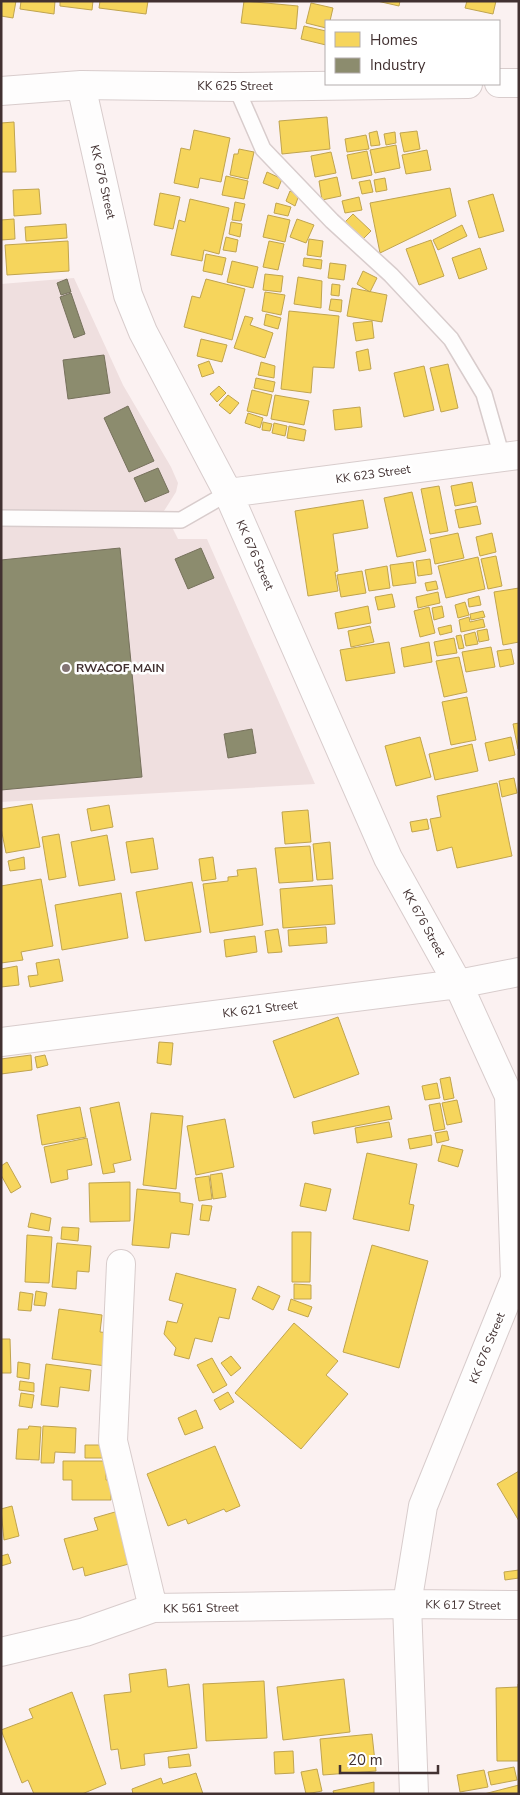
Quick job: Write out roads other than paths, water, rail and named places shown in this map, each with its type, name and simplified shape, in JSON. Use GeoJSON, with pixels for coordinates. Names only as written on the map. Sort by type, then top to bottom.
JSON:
{"type":"FeatureCollection","features":[{"type":"Feature","properties":{"kind":"street"},"geometry":{"type":"LineString","coordinates":[[500,83],[519,83]]}},
{"type":"Feature","properties":{"kind":"street","name":"KK 625 Street"},"geometry":{"type":"LineString","coordinates":[[1,91],[82,85],[236,87],[391,85]]}},
{"type":"Feature","properties":{"kind":"street","name":"KK 676 Street"},"geometry":{"type":"LineString","coordinates":[[82,85],[128,294],[143,332],[228,493],[388,858],[458,984],[509,1096],[517,1279],[423,1506],[407,1604],[414,1794]]}},
{"type":"Feature","properties":{"kind":"street","name":"KK 623 Street"},"geometry":{"type":"LineString","coordinates":[[228,493],[510,456]]}},
{"type":"Feature","properties":{"kind":"street","name":"KK 621 Street"},"geometry":{"type":"LineString","coordinates":[[1,1042],[458,984],[519,972]]}},
{"type":"Feature","properties":{"kind":"street"},"geometry":{"type":"LineString","coordinates":[[121,1264],[113,1441],[152,1608]]}},
{"type":"Feature","properties":{"kind":"street","name":"KK 561 Street"},"geometry":{"type":"LineString","coordinates":[[1,1652],[84,1632],[152,1608],[407,1604]]}},
{"type":"Feature","properties":{"kind":"street","name":"KK 617 Street"},"geometry":{"type":"LineString","coordinates":[[407,1604],[519,1605]]}},
{"type":"Feature","properties":{"kind":"lane"},"geometry":{"type":"LineString","coordinates":[[236,87],[263,149],[332,221],[390,275],[451,340],[484,394],[510,456]]}},
{"type":"Feature","properties":{"kind":"lane"},"geometry":{"type":"LineString","coordinates":[[1,518],[181,520],[228,493]]}},
{"type":"Feature","properties":{"kind":"place","name":"RWACOF MAIN"},"geometry":{"type":"Point","coordinates":[66,668]}}]}
